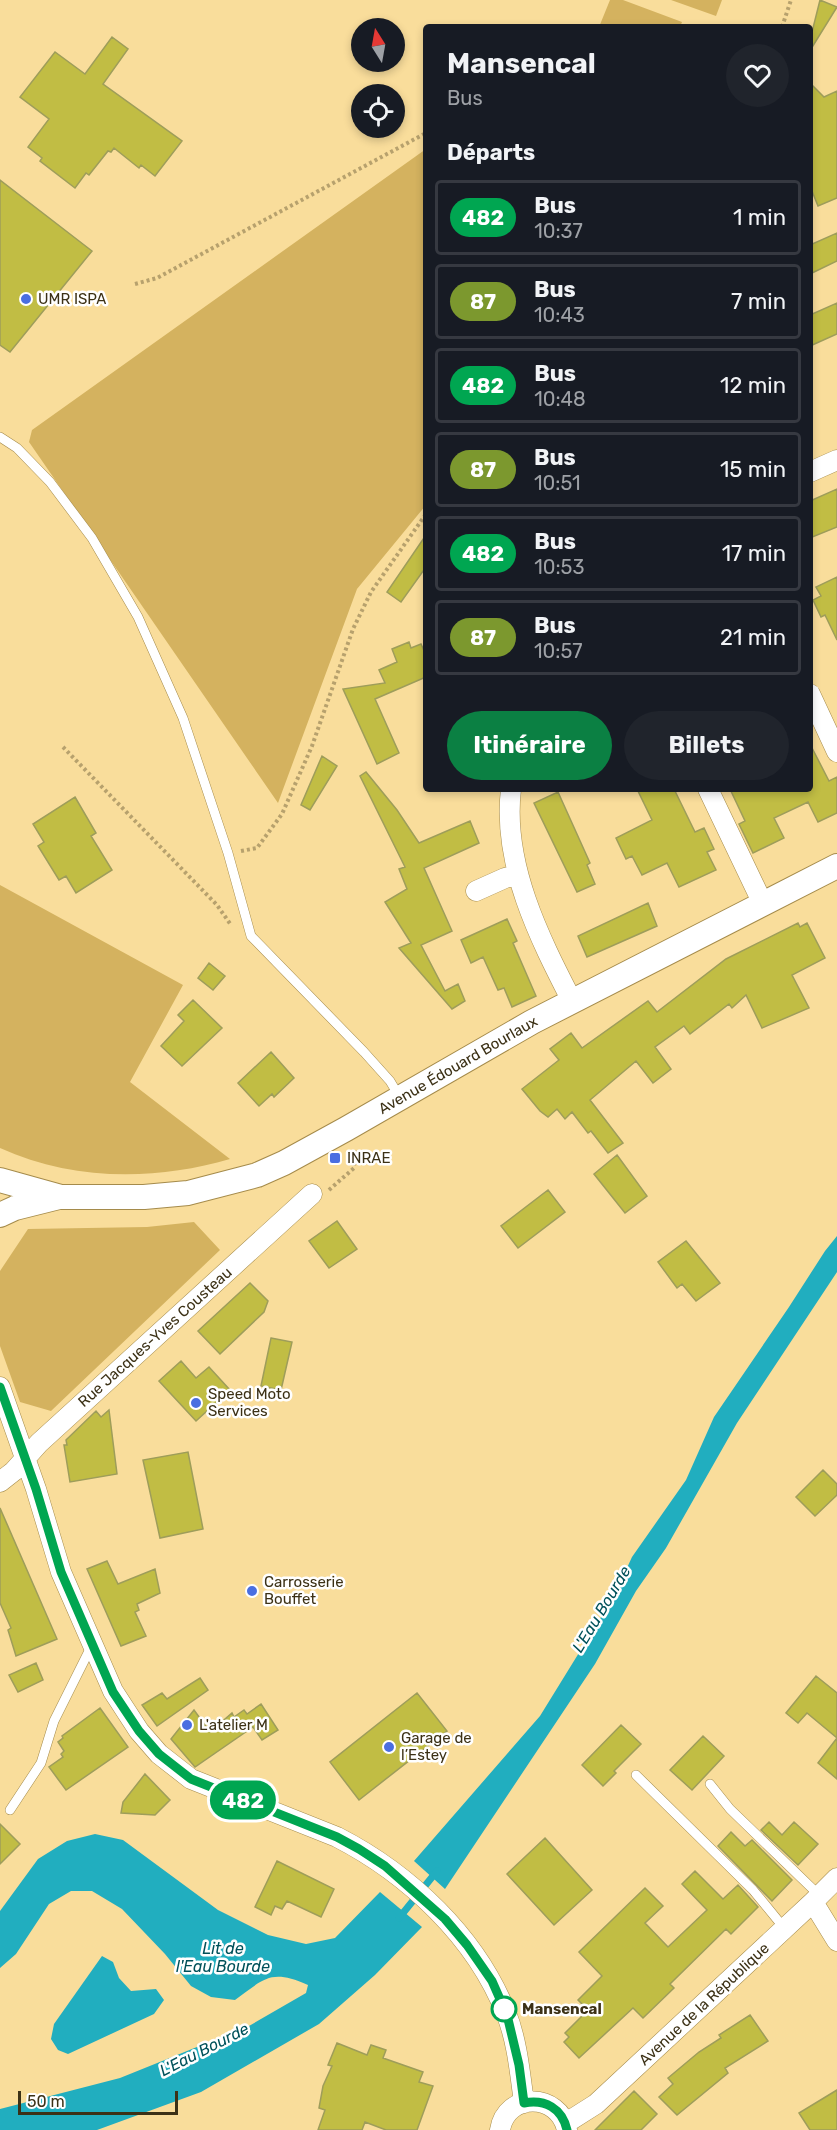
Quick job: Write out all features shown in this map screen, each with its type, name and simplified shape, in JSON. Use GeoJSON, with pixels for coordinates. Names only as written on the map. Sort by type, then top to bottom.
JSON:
{"type":"FeatureCollection","features":[{"type":"Feature","properties":{"kind":"street"},"geometry":{"type":"LineString","coordinates":[[813,471],[837,460]]}},
{"type":"Feature","properties":{"kind":"street"},"geometry":{"type":"LineString","coordinates":[[813,700],[837,752]]}},
{"type":"Feature","properties":{"kind":"street"},"geometry":{"type":"LineString","coordinates":[[511,792],[512,834],[518,875],[544,946],[572,1001]]}},
{"type":"Feature","properties":{"kind":"street"},"geometry":{"type":"LineString","coordinates":[[709,792],[763,904]]}},
{"type":"Feature","properties":{"kind":"street","name":"Avenue Édouard Bourlaux"},"geometry":{"type":"LineString","coordinates":[[0,1215],[15,1208],[61,1197],[144,1197],[188,1193],[215,1187],[284,1163],[532,1022],[837,866]]}},
{"type":"Feature","properties":{"kind":"street"},"geometry":{"type":"LineString","coordinates":[[476,891],[505,878],[518,875]]}},
{"type":"Feature","properties":{"kind":"street","name":"Avenue Édouard Bourlaux"},"geometry":{"type":"LineString","coordinates":[[0,1179],[61,1197]]}},
{"type":"Feature","properties":{"kind":"street","name":"Rue Jacques-Yves Cousteau"},"geometry":{"type":"LineString","coordinates":[[0,1482],[14,1471],[39,1443],[312,1194]]}},
{"type":"Feature","properties":{"kind":"street"},"geometry":{"type":"LineString","coordinates":[[0,1387],[26,1458],[61,1572],[113,1692],[145,1739],[174,1767],[191,1779],[337,1837],[385,1866],[445,1919],[467,1945],[492,1981],[507,2015],[519,2065],[524,2103]]}},
{"type":"Feature","properties":{"kind":"street","name":"Avenue de la République"},"geometry":{"type":"LineString","coordinates":[[567,2127],[596,2104],[837,1878]]}},
{"type":"Feature","properties":{"kind":"street"},"geometry":{"type":"LineString","coordinates":[[817,1899],[837,1941]]}},
{"type":"Feature","properties":{"kind":"street"},"geometry":{"type":"LineString","coordinates":[[500,2130],[506,2115],[513,2108],[534,2101],[554,2107],[561,2114],[567,2127]]}},
{"type":"Feature","properties":{"kind":"lane"},"geometry":{"type":"LineString","coordinates":[[0,436],[17,448],[53,486],[92,538],[138,617],[183,718],[228,853],[252,936],[364,1052],[390,1081],[400,1098]]}},
{"type":"Feature","properties":{"kind":"lane"},"geometry":{"type":"LineString","coordinates":[[10,1810],[42,1763],[54,1721],[92,1645]]}},
{"type":"Feature","properties":{"kind":"lane"},"geometry":{"type":"LineString","coordinates":[[636,1775],[753,1890],[785,1929]]}},
{"type":"Feature","properties":{"kind":"lane"},"geometry":{"type":"LineString","coordinates":[[710,1784],[730,1809],[817,1899]]}},
{"type":"Feature","properties":{"kind":"path"},"geometry":{"type":"LineString","coordinates":[[783,24],[792,0]]}},
{"type":"Feature","properties":{"kind":"path"},"geometry":{"type":"LineString","coordinates":[[135,284],[157,278],[423,135]]}},
{"type":"Feature","properties":{"kind":"path"},"geometry":{"type":"LineString","coordinates":[[228,853],[257,848],[282,814],[312,746],[352,629],[371,592],[423,518]]}},
{"type":"Feature","properties":{"kind":"path"},"geometry":{"type":"LineString","coordinates":[[63,747],[217,905],[233,927]]}},
{"type":"Feature","properties":{"kind":"path"},"geometry":{"type":"LineString","coordinates":[[312,1194],[327,1192],[354,1168],[354,1142],[346,1129]]}},
{"type":"Feature","properties":{"kind":"shaded area"},"geometry":{"type":"Polygon","coordinates":[[[610,0],[623,0],[682,22],[681,24],[600,24],[610,0]]]}},
{"type":"Feature","properties":{"kind":"shaded area"},"geometry":{"type":"Polygon","coordinates":[[[671,0],[722,0],[716,16],[671,0]]]}},
{"type":"Feature","properties":{"kind":"shaded area"},"geometry":{"type":"Polygon","coordinates":[[[423,151],[423,509],[357,589],[278,803],[29,442],[32,430],[423,151]]]}},
{"type":"Feature","properties":{"kind":"shaded area"},"geometry":{"type":"Polygon","coordinates":[[[0,885],[183,985],[130,1082],[230,1159],[173,1171],[114,1174],[56,1167],[0,1148],[0,885]]]}},
{"type":"Feature","properties":{"kind":"shaded area"},"geometry":{"type":"Polygon","coordinates":[[[194,1222],[220,1250],[51,1411],[20,1402],[0,1346],[0,1271],[28,1229],[147,1227],[194,1222]]]}},
{"type":"Feature","properties":{"kind":"water"},"geometry":{"type":"Polygon","coordinates":[[[837,1236],[837,1272],[737,1423],[666,1548],[636,1591],[595,1664],[445,1889],[414,1861],[540,1716],[614,1596],[632,1557],[686,1480],[714,1417],[837,1236]]]}},
{"type":"Feature","properties":{"kind":"water","name":"Lit de l'Eau Bourde"},"geometry":{"type":"Polygon","coordinates":[[[95,1834],[123,1840],[218,1910],[268,1935],[306,1944],[335,1938],[380,1892],[422,1927],[375,1975],[319,2024],[201,2092],[97,2130],[0,2130],[0,2109],[120,2078],[249,2026],[306,1993],[308,1985],[277,1977],[262,1981],[235,2000],[211,1997],[191,1986],[165,1954],[122,1909],[92,1891],[71,1891],[49,1904],[16,1954],[0,1968],[0,1911],[38,1859],[67,1841],[95,1834]]]}},
{"type":"Feature","properties":{"kind":"water"},"geometry":{"type":"Polygon","coordinates":[[[102,1956],[113,1962],[119,1978],[131,1991],[156,1989],[164,2000],[154,2014],[68,2054],[58,2050],[51,2039],[54,2024],[102,1956]]]}},
{"type":"Feature","properties":{"kind":"building"},"geometry":{"type":"Polygon","coordinates":[[[820,0],[837,7],[813,46],[813,28],[820,0]]]}},
{"type":"Feature","properties":{"kind":"building"},"geometry":{"type":"Polygon","coordinates":[[[112,37],[128,49],[103,84],[182,141],[155,176],[141,165],[139,168],[114,148],[111,152],[108,151],[89,175],[86,173],[75,188],[40,161],[42,158],[28,147],[49,119],[20,97],[55,52],[85,74],[112,37]]]}},
{"type":"Feature","properties":{"kind":"building"},"geometry":{"type":"Polygon","coordinates":[[[813,86],[824,97],[837,91],[837,198],[818,206],[813,194],[813,86]]]}},
{"type":"Feature","properties":{"kind":"building","name":"UMR ISPA"},"geometry":{"type":"Polygon","coordinates":[[[0,180],[92,251],[10,352],[0,345],[0,180]]]}},
{"type":"Feature","properties":{"kind":"building"},"geometry":{"type":"Polygon","coordinates":[[[837,233],[837,261],[813,273],[813,244],[837,233]]]}},
{"type":"Feature","properties":{"kind":"building"},"geometry":{"type":"Polygon","coordinates":[[[837,303],[837,334],[813,345],[813,314],[837,303]]]}},
{"type":"Feature","properties":{"kind":"building"},"geometry":{"type":"Polygon","coordinates":[[[837,489],[837,527],[813,537],[813,500],[837,489]]]}},
{"type":"Feature","properties":{"kind":"building"},"geometry":{"type":"Polygon","coordinates":[[[423,539],[423,571],[401,602],[387,592],[423,539]]]}},
{"type":"Feature","properties":{"kind":"building"},"geometry":{"type":"Polygon","coordinates":[[[837,577],[837,640],[825,615],[821,617],[813,600],[821,596],[816,587],[837,577]]]}},
{"type":"Feature","properties":{"kind":"building"},"geometry":{"type":"Polygon","coordinates":[[[409,642],[411,648],[421,644],[423,678],[375,699],[399,753],[377,764],[343,689],[385,683],[379,670],[397,662],[392,649],[409,642]]]}},
{"type":"Feature","properties":{"kind":"building"},"geometry":{"type":"Polygon","coordinates":[[[813,750],[829,781],[837,777],[837,813],[818,822],[808,802],[774,818],[784,838],[753,853],[739,824],[745,821],[731,792],[813,792],[813,750]]]}},
{"type":"Feature","properties":{"kind":"building"},"geometry":{"type":"Polygon","coordinates":[[[322,756],[337,766],[310,810],[301,805],[322,756]]]}},
{"type":"Feature","properties":{"kind":"building"},"geometry":{"type":"Polygon","coordinates":[[[366,772],[397,810],[419,843],[470,821],[479,843],[424,868],[452,931],[421,945],[445,991],[458,984],[465,1001],[452,1009],[399,948],[411,943],[385,902],[407,889],[399,869],[405,867],[360,776],[366,772]]]}},
{"type":"Feature","properties":{"kind":"building"},"geometry":{"type":"Polygon","coordinates":[[[558,792],[590,863],[587,865],[595,884],[577,892],[534,803],[558,792]]]}},
{"type":"Feature","properties":{"kind":"building"},"geometry":{"type":"Polygon","coordinates":[[[638,792],[675,792],[695,832],[704,828],[714,849],[707,852],[716,870],[679,887],[667,863],[642,875],[632,856],[626,859],[616,838],[652,820],[638,792]]]}},
{"type":"Feature","properties":{"kind":"building"},"geometry":{"type":"Polygon","coordinates":[[[75,797],[96,833],[91,836],[112,870],[76,893],[66,876],[59,880],[38,846],[44,842],[33,824],[75,797]]]}},
{"type":"Feature","properties":{"kind":"building"},"geometry":{"type":"Polygon","coordinates":[[[648,903],[657,926],[587,957],[578,936],[648,903]]]}},
{"type":"Feature","properties":{"kind":"building"},"geometry":{"type":"Polygon","coordinates":[[[507,919],[517,941],[513,943],[536,996],[512,1007],[504,988],[498,990],[483,957],[471,963],[461,940],[507,919]]]}},
{"type":"Feature","properties":{"kind":"building"},"geometry":{"type":"Polygon","coordinates":[[[798,923],[800,927],[807,923],[825,958],[792,975],[809,1008],[762,1028],[746,995],[732,1008],[729,1004],[690,1034],[684,1026],[655,1047],[671,1069],[653,1083],[636,1061],[590,1100],[623,1143],[608,1153],[591,1131],[588,1133],[572,1112],[565,1119],[557,1109],[548,1117],[522,1089],[559,1060],[550,1049],[571,1033],[582,1048],[648,1001],[657,1012],[726,959],[798,923]]]}},
{"type":"Feature","properties":{"kind":"building"},"geometry":{"type":"Polygon","coordinates":[[[209,963],[225,976],[213,990],[198,978],[209,963]]]}},
{"type":"Feature","properties":{"kind":"building"},"geometry":{"type":"Polygon","coordinates":[[[193,1000],[222,1028],[182,1066],[161,1046],[184,1021],[178,1015],[193,1000]]]}},
{"type":"Feature","properties":{"kind":"building"},"geometry":{"type":"Polygon","coordinates":[[[271,1052],[294,1078],[274,1097],[272,1094],[259,1106],[238,1083],[271,1052]]]}},
{"type":"Feature","properties":{"kind":"building"},"geometry":{"type":"Polygon","coordinates":[[[617,1155],[647,1196],[625,1213],[594,1174],[617,1155]]]}},
{"type":"Feature","properties":{"kind":"building"},"geometry":{"type":"Polygon","coordinates":[[[548,1190],[565,1212],[518,1248],[501,1226],[548,1190]]]}},
{"type":"Feature","properties":{"kind":"building"},"geometry":{"type":"Polygon","coordinates":[[[337,1221],[357,1249],[329,1268],[309,1241],[337,1221]]]}},
{"type":"Feature","properties":{"kind":"building"},"geometry":{"type":"Polygon","coordinates":[[[686,1241],[720,1283],[696,1301],[682,1284],[677,1288],[658,1262],[686,1241]]]}},
{"type":"Feature","properties":{"kind":"building"},"geometry":{"type":"Polygon","coordinates":[[[250,1283],[268,1301],[264,1312],[220,1354],[198,1331],[250,1283]]]}},
{"type":"Feature","properties":{"kind":"building"},"geometry":{"type":"Polygon","coordinates":[[[271,1338],[292,1342],[281,1390],[261,1386],[271,1338]]]}},
{"type":"Feature","properties":{"kind":"building"},"geometry":{"type":"Polygon","coordinates":[[[181,1361],[196,1378],[209,1367],[230,1390],[196,1421],[159,1381],[181,1361]]]}},
{"type":"Feature","properties":{"kind":"building"},"geometry":{"type":"Polygon","coordinates":[[[109,1410],[117,1474],[70,1482],[64,1445],[67,1445],[66,1440],[96,1411],[101,1417],[109,1410]]]}},
{"type":"Feature","properties":{"kind":"building"},"geometry":{"type":"Polygon","coordinates":[[[188,1452],[203,1529],[160,1538],[143,1460],[188,1452]]]}},
{"type":"Feature","properties":{"kind":"building"},"geometry":{"type":"Polygon","coordinates":[[[823,1470],[837,1484],[837,1495],[815,1516],[796,1497],[823,1470]]]}},
{"type":"Feature","properties":{"kind":"building"},"geometry":{"type":"Polygon","coordinates":[[[0,1508],[57,1639],[16,1656],[8,1630],[11,1628],[0,1603],[0,1508]]]}},
{"type":"Feature","properties":{"kind":"building"},"geometry":{"type":"Polygon","coordinates":[[[107,1561],[118,1584],[155,1569],[160,1593],[137,1604],[139,1610],[135,1612],[146,1636],[121,1646],[87,1569],[107,1561]]]}},
{"type":"Feature","properties":{"kind":"building"},"geometry":{"type":"Polygon","coordinates":[[[36,1663],[43,1680],[18,1692],[9,1675],[36,1663]]]}},
{"type":"Feature","properties":{"kind":"building"},"geometry":{"type":"Polygon","coordinates":[[[816,1676],[837,1693],[837,1738],[807,1713],[798,1723],[786,1713],[816,1676]]]}},
{"type":"Feature","properties":{"kind":"building"},"geometry":{"type":"Polygon","coordinates":[[[200,1678],[208,1690],[157,1726],[142,1705],[162,1693],[167,1699],[200,1678]]]}},
{"type":"Feature","properties":{"kind":"building"},"geometry":{"type":"Polygon","coordinates":[[[417,1693],[447,1731],[359,1800],[330,1762],[417,1693]]]}},
{"type":"Feature","properties":{"kind":"building"},"geometry":{"type":"Polygon","coordinates":[[[261,1704],[278,1730],[262,1740],[253,1727],[195,1767],[171,1739],[194,1710],[210,1732],[232,1713],[234,1717],[244,1710],[247,1714],[261,1704]]]}},
{"type":"Feature","properties":{"kind":"building"},"geometry":{"type":"Polygon","coordinates":[[[100,1708],[128,1747],[66,1790],[49,1767],[63,1757],[61,1754],[64,1751],[58,1742],[63,1738],[62,1736],[100,1708]]]}},
{"type":"Feature","properties":{"kind":"building"},"geometry":{"type":"Polygon","coordinates":[[[621,1725],[641,1744],[614,1771],[616,1773],[603,1786],[582,1765],[621,1725]]]}},
{"type":"Feature","properties":{"kind":"building"},"geometry":{"type":"Polygon","coordinates":[[[703,1736],[724,1756],[692,1790],[670,1770],[703,1736]]]}},
{"type":"Feature","properties":{"kind":"building"},"geometry":{"type":"Polygon","coordinates":[[[837,1738],[837,1779],[818,1763],[837,1738]]]}},
{"type":"Feature","properties":{"kind":"building"},"geometry":{"type":"Polygon","coordinates":[[[145,1774],[170,1800],[155,1815],[121,1813],[123,1802],[145,1774]]]}},
{"type":"Feature","properties":{"kind":"building"},"geometry":{"type":"Polygon","coordinates":[[[769,1822],[782,1835],[794,1822],[818,1844],[798,1865],[761,1830],[769,1822]]]}},
{"type":"Feature","properties":{"kind":"building"},"geometry":{"type":"Polygon","coordinates":[[[0,1824],[20,1844],[0,1864],[0,1824]]]}},
{"type":"Feature","properties":{"kind":"building"},"geometry":{"type":"Polygon","coordinates":[[[731,1832],[745,1846],[752,1840],[792,1880],[772,1901],[718,1846],[731,1832]]]}},
{"type":"Feature","properties":{"kind":"building"},"geometry":{"type":"Polygon","coordinates":[[[545,1838],[592,1890],[554,1925],[507,1874],[545,1838]]]}},
{"type":"Feature","properties":{"kind":"building"},"geometry":{"type":"Polygon","coordinates":[[[277,1861],[334,1889],[321,1917],[287,1901],[282,1909],[275,1906],[271,1915],[255,1907],[277,1861]]]}},
{"type":"Feature","properties":{"kind":"building"},"geometry":{"type":"Polygon","coordinates":[[[695,1871],[723,1899],[738,1885],[758,1907],[731,1934],[726,1929],[670,1984],[674,1988],[643,2018],[633,2008],[579,2058],[564,2042],[569,2037],[565,2033],[588,2010],[578,2000],[602,1976],[579,1952],[645,1888],[663,1906],[645,1923],[668,1947],[707,1910],[682,1884],[695,1871]]]}},
{"type":"Feature","properties":{"kind":"building"},"geometry":{"type":"Polygon","coordinates":[[[750,2015],[768,2041],[725,2068],[728,2073],[677,2115],[659,2097],[673,2084],[668,2078],[699,2052],[721,2038],[719,2035],[750,2015]]]}},
{"type":"Feature","properties":{"kind":"building"},"geometry":{"type":"Polygon","coordinates":[[[337,2043],[367,2055],[371,2045],[386,2050],[383,2058],[423,2072],[419,2082],[433,2086],[417,2130],[386,2130],[365,2122],[362,2130],[318,2130],[325,2110],[319,2108],[323,2086],[332,2066],[328,2065],[337,2043]]]}},
{"type":"Feature","properties":{"kind":"building"},"geometry":{"type":"Polygon","coordinates":[[[837,2090],[837,2130],[810,2130],[799,2113],[837,2090]]]}},
{"type":"Feature","properties":{"kind":"building"},"geometry":{"type":"Polygon","coordinates":[[[634,2091],[657,2114],[641,2130],[595,2130],[634,2091]]]}},
{"type":"Feature","properties":{"kind":"waterway","name":"L'Eau Bourde"},"geometry":{"type":"LineString","coordinates":[[399,1918],[437,1871]]}},
{"type":"Feature","properties":{"kind":"bus line","name":"482"},"geometry":{"type":"LineString","coordinates":[[0,1387],[17,1431],[61,1572],[113,1692],[139,1731],[159,1754],[191,1779],[337,1837],[359,1849],[385,1866],[445,1919],[467,1945],[492,1981],[507,2015],[519,2065],[524,2103],[534,2101],[554,2107],[561,2114],[567,2130]]}},
{"type":"Feature","properties":{"kind":"place","name":"UMR ISPA"},"geometry":{"type":"Point","coordinates":[26,299]}},
{"type":"Feature","properties":{"kind":"place","name":"INRAE"},"geometry":{"type":"Point","coordinates":[335,1158]}},
{"type":"Feature","properties":{"kind":"place","name":"Speed Moto Services"},"geometry":{"type":"Point","coordinates":[196,1403]}},
{"type":"Feature","properties":{"kind":"place","name":"Carrosserie Bouffet"},"geometry":{"type":"Point","coordinates":[252,1591]}},
{"type":"Feature","properties":{"kind":"place","name":"L'atelier M"},"geometry":{"type":"Point","coordinates":[187,1725]}},
{"type":"Feature","properties":{"kind":"place","name":"Garage de l’Estey"},"geometry":{"type":"Point","coordinates":[389,1747]}},
{"type":"Feature","properties":{"kind":"place","name":"Mansencal"},"geometry":{"type":"Point","coordinates":[504,2009]}}]}
